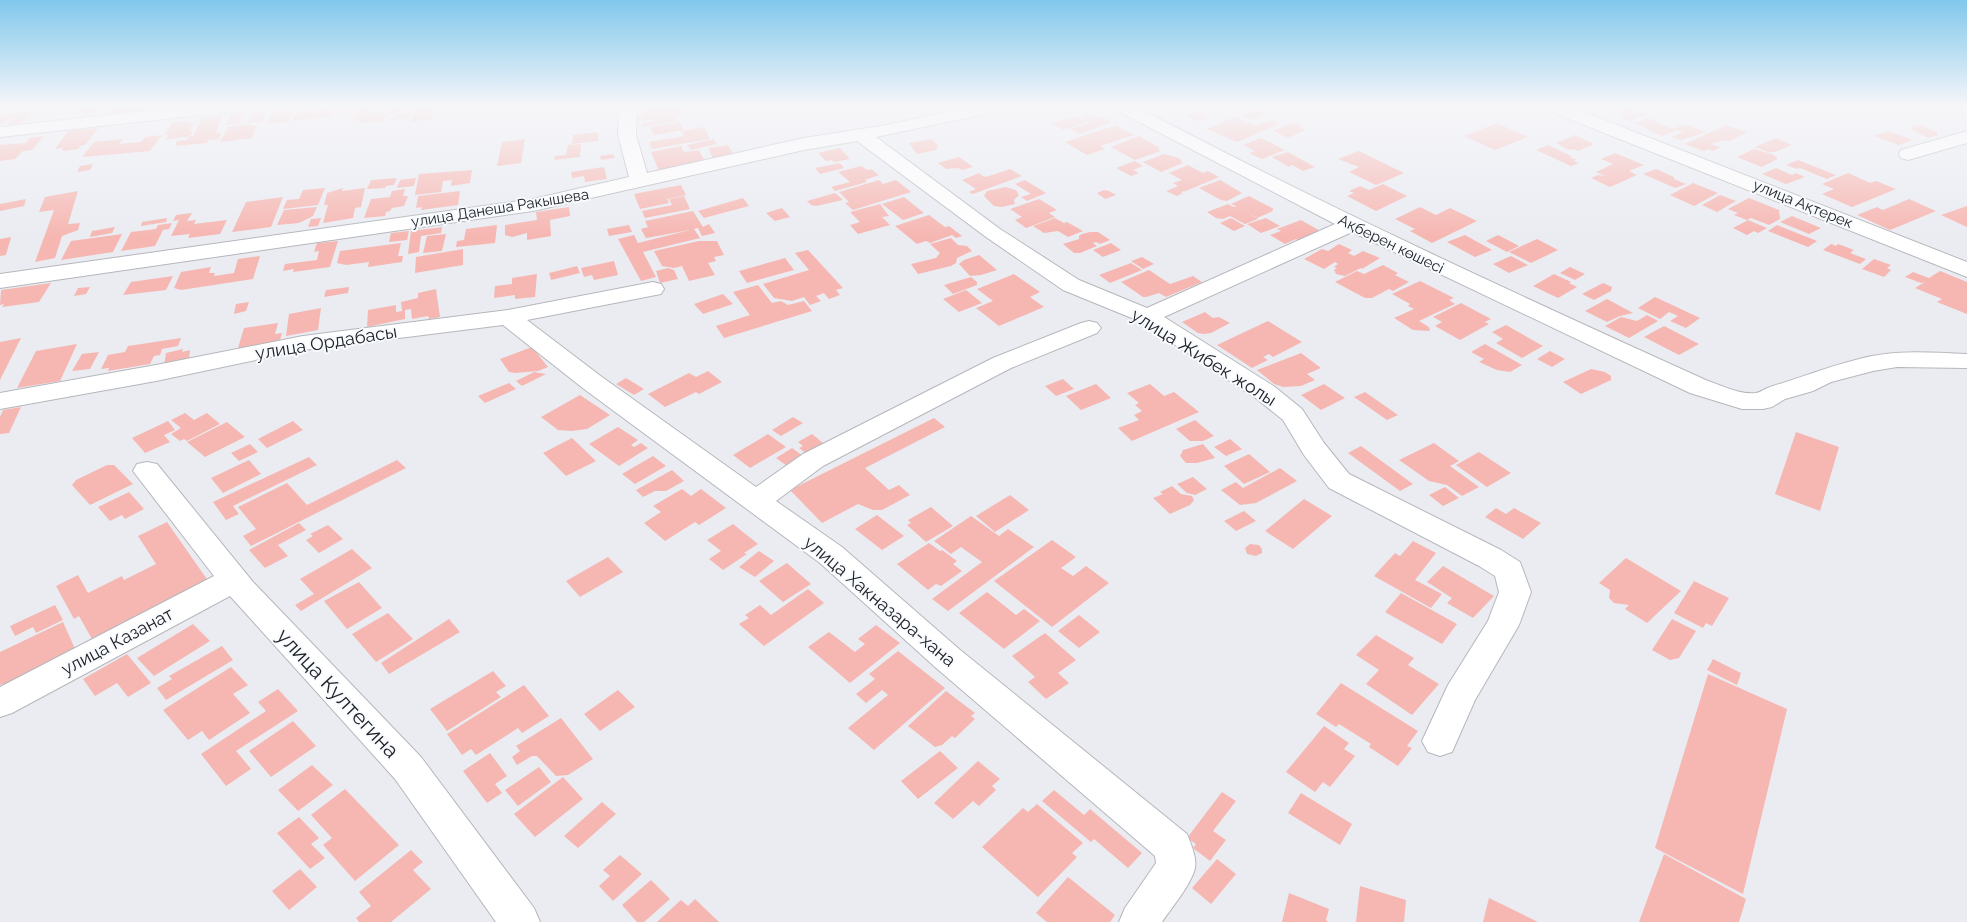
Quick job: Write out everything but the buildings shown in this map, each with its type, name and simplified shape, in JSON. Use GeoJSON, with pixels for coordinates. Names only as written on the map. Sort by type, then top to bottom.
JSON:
{"type":"FeatureCollection","features":[{"type":"Feature","properties":{"kind":"street"},"geometry":{"type":"LineString","coordinates":[[630,150],[640,180]]}},
{"type":"Feature","properties":{"kind":"street","name":"улица Данеша Ракышева"},"geometry":{"type":"LineString","coordinates":[[0,281],[533,205],[777,150]]}},
{"type":"Feature","properties":{"kind":"street","name":"улица Жибек жолы"},"geometry":{"type":"LineString","coordinates":[[881,150],[993,234],[1071,285],[1146,316],[1266,393],[1293,415],[1314,449],[1339,481],[1490,558],[1509,570],[1515,592],[1503,626],[1460,695],[1440,741]]}},
{"type":"Feature","properties":{"kind":"street","name":"Ақберен көшесі"},"geometry":{"type":"LineString","coordinates":[[1201,150],[1351,225],[1664,371],[1699,387],[1742,401],[1763,401],[1776,393],[1804,385],[1822,377],[1871,364],[1897,360],[1967,362]]}},
{"type":"Feature","properties":{"kind":"street","name":"улица Ақтерек"},"geometry":{"type":"LineString","coordinates":[[1664,150],[1967,270]]}},
{"type":"Feature","properties":{"kind":"street"},"geometry":{"type":"LineString","coordinates":[[1908,154],[1921,150]]}},
{"type":"Feature","properties":{"kind":"street"},"geometry":{"type":"LineString","coordinates":[[1146,316],[1351,225]]}},
{"type":"Feature","properties":{"kind":"street","name":"улица Ордабасы"},"geometry":{"type":"LineString","coordinates":[[0,401],[156,373],[303,343],[508,316],[653,289]]}},
{"type":"Feature","properties":{"kind":"street","name":"улица Хакназара-хана"},"geometry":{"type":"LineString","coordinates":[[508,316],[593,383],[831,555],[947,658],[1173,847],[1176,867],[1139,922]]}},
{"type":"Feature","properties":{"kind":"street"},"geometry":{"type":"LineString","coordinates":[[756,501],[813,460],[1002,363],[1089,328]]}},
{"type":"Feature","properties":{"kind":"street","name":"улица Култегина"},"geometry":{"type":"LineString","coordinates":[[147,472],[234,580],[408,768],[520,922]]}},
{"type":"Feature","properties":{"kind":"street","name":"улица Казанат"},"geometry":{"type":"LineString","coordinates":[[0,703],[234,580]]}}]}
